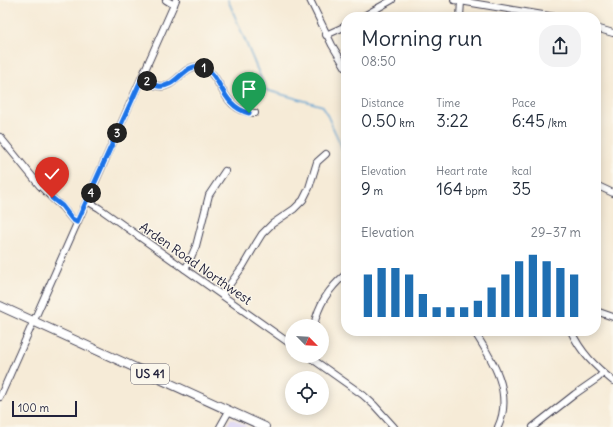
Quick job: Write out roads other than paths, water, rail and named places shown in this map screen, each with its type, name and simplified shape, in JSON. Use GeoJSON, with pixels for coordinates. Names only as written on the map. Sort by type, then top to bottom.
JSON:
{"type":"FeatureCollection","features":[{"type":"Feature","properties":{"kind":"main road","name":"US 41"},"geometry":{"type":"LineString","coordinates":[[0,306],[265,427]]}},
{"type":"Feature","properties":{"kind":"street"},"geometry":{"type":"LineString","coordinates":[[0,397],[175,2],[166,0]]}},
{"type":"Feature","properties":{"kind":"street"},"geometry":{"type":"LineString","coordinates":[[310,0],[326,35],[341,61]]}},
{"type":"Feature","properties":{"kind":"street"},"geometry":{"type":"LineString","coordinates":[[371,12],[392,0]]}},
{"type":"Feature","properties":{"kind":"street"},"geometry":{"type":"LineString","coordinates":[[459,12],[457,1],[524,12]]}},
{"type":"Feature","properties":{"kind":"street"},"geometry":{"type":"LineString","coordinates":[[326,35],[341,28]]}},
{"type":"Feature","properties":{"kind":"street"},"geometry":{"type":"LineString","coordinates":[[601,29],[613,33]]}},
{"type":"Feature","properties":{"kind":"street"},"geometry":{"type":"LineString","coordinates":[[142,78],[156,86],[164,86],[174,82],[190,68],[196,66],[202,67],[210,71],[225,96],[233,105],[245,112],[254,113]]}},
{"type":"Feature","properties":{"kind":"street"},"geometry":{"type":"LineString","coordinates":[[0,137],[40,186],[62,206],[72,219],[77,222]]}},
{"type":"Feature","properties":{"kind":"street"},"geometry":{"type":"LineString","coordinates":[[222,295],[243,266],[262,234],[272,224],[294,209],[303,200],[309,188],[317,162],[326,154]]}},
{"type":"Feature","properties":{"kind":"street"},"geometry":{"type":"LineString","coordinates":[[185,269],[196,246],[209,195],[226,171]]}},
{"type":"Feature","properties":{"kind":"street"},"geometry":{"type":"LineString","coordinates":[[601,187],[613,192]]}},
{"type":"Feature","properties":{"kind":"street","name":"Arden Road Northwest"},"geometry":{"type":"LineString","coordinates":[[87,201],[285,340]]}},
{"type":"Feature","properties":{"kind":"street"},"geometry":{"type":"LineString","coordinates":[[316,319],[323,300],[341,279]]}},
{"type":"Feature","properties":{"kind":"street"},"geometry":{"type":"LineString","coordinates":[[601,313],[613,317]]}},
{"type":"Feature","properties":{"kind":"street"},"geometry":{"type":"LineString","coordinates":[[477,336],[493,364],[502,386],[504,403],[502,420],[498,427]]}},
{"type":"Feature","properties":{"kind":"street"},"geometry":{"type":"LineString","coordinates":[[574,336],[579,346],[596,367],[613,381]]}},
{"type":"Feature","properties":{"kind":"street"},"geometry":{"type":"LineString","coordinates":[[319,363],[363,395],[394,427]]}},
{"type":"Feature","properties":{"kind":"street"},"geometry":{"type":"LineString","coordinates":[[534,427],[604,373]]}},
{"type":"Feature","properties":{"kind":"street"},"geometry":{"type":"LineString","coordinates":[[220,427],[229,411]]}},
{"type":"Feature","properties":{"kind":"waterway"},"geometry":{"type":"LineString","coordinates":[[228,0],[266,90],[323,106],[341,146]]}}]}
